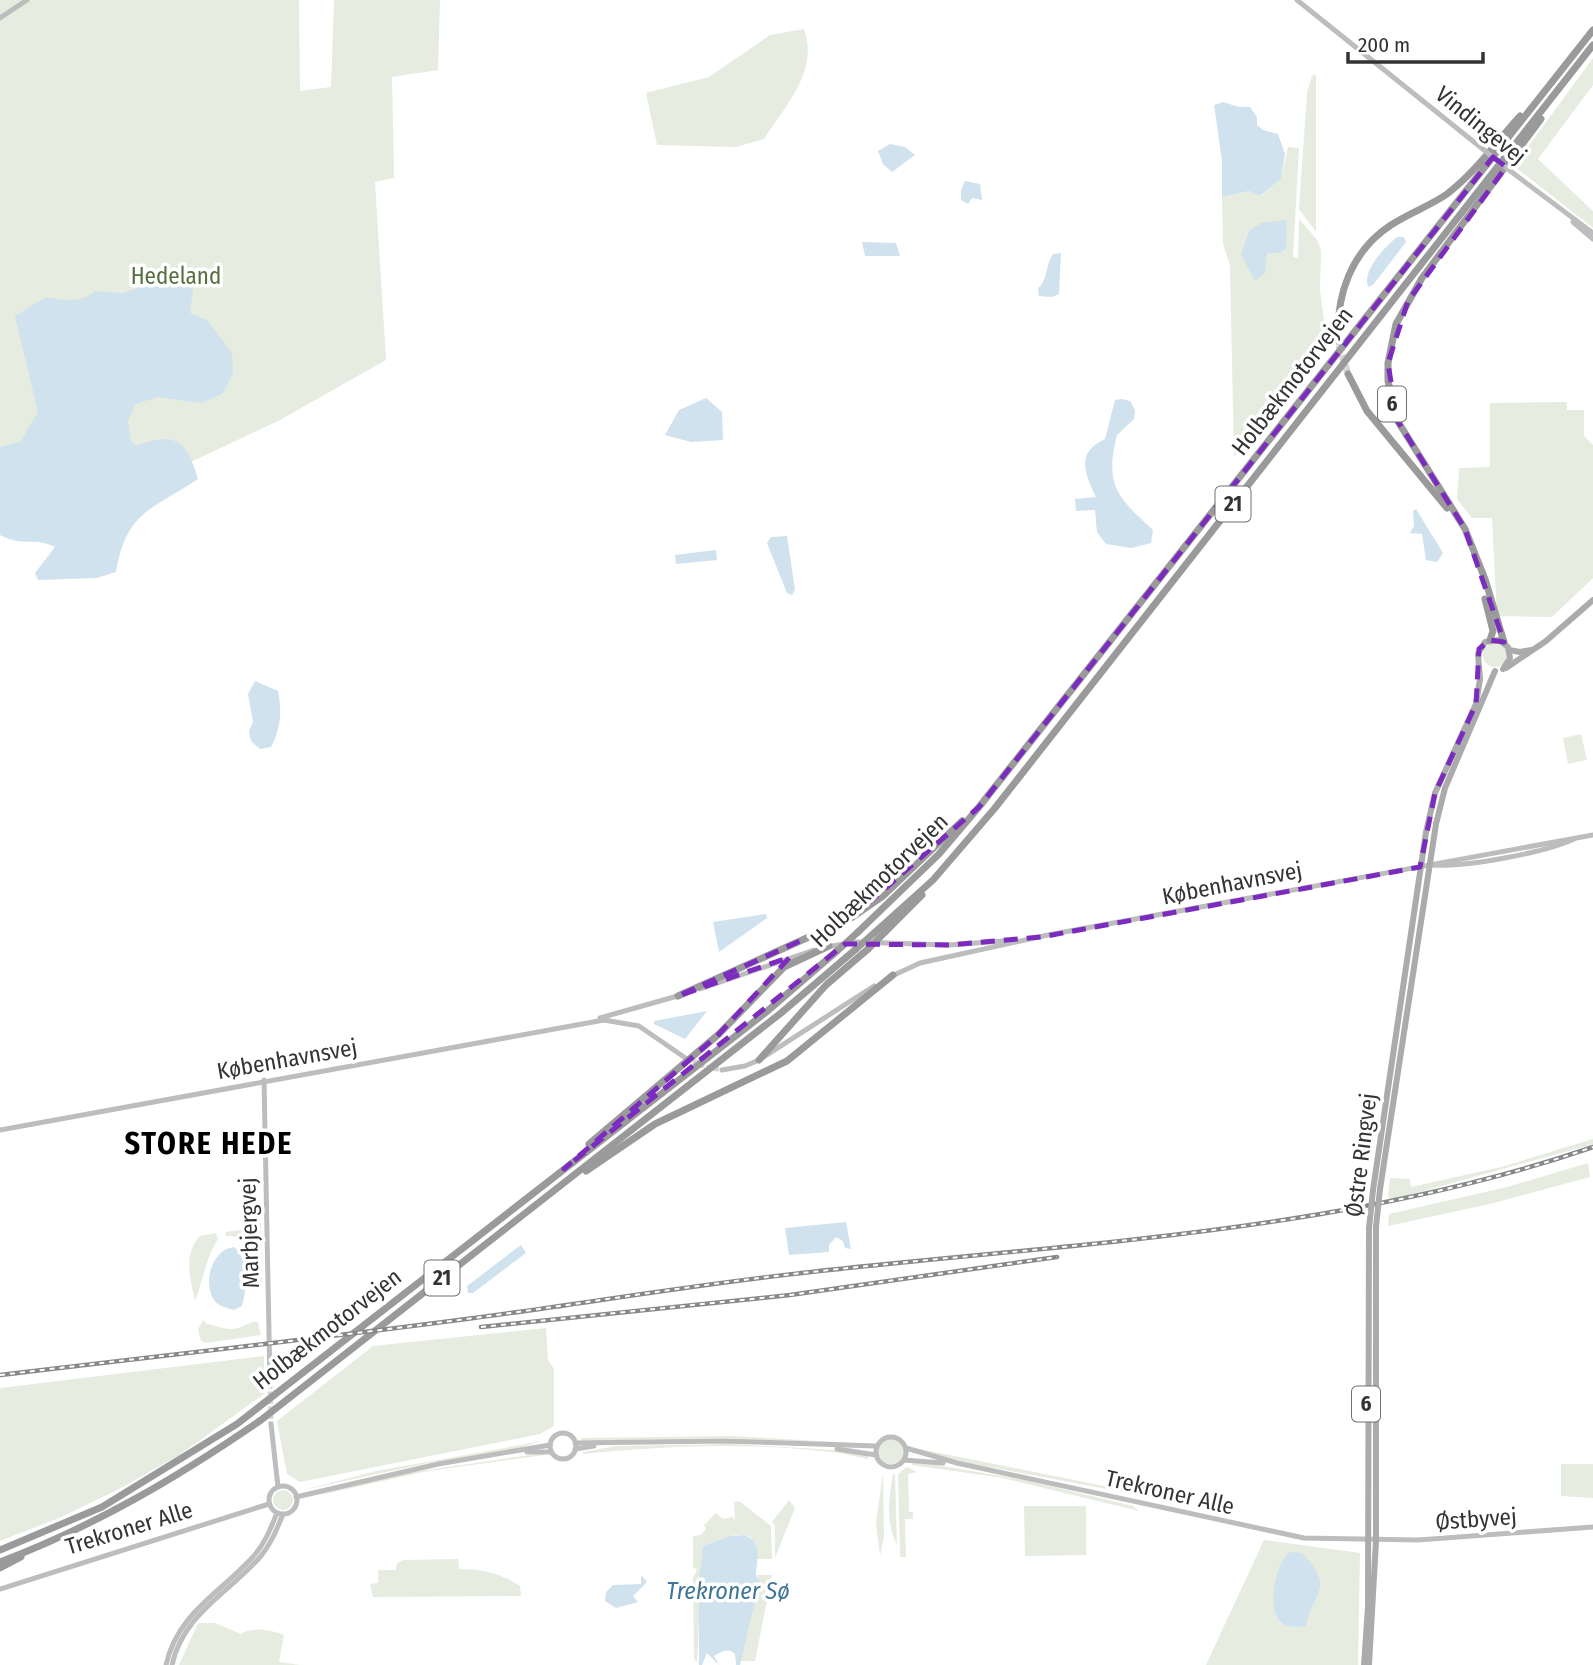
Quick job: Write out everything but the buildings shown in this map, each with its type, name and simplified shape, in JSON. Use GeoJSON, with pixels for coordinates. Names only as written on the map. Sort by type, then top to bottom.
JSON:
{"type":"FeatureCollection","features":[{"type":"Feature","properties":{"kind":"highway","name":"Holbækmotorvejen"},"geometry":{"type":"LineString","coordinates":[[0,1550],[102,1507],[237,1424],[765,1013],[833,949],[858,932],[939,854],[979,807],[1593,30]]}},
{"type":"Feature","properties":{"kind":"highway","name":"Holbækmotorvejen"},"geometry":{"type":"LineString","coordinates":[[0,1562],[122,1509],[198,1464],[261,1420],[781,1013],[933,880],[969,838],[1593,45]]}},
{"type":"Feature","properties":{"kind":"highway","name":"6"},"geometry":{"type":"LineString","coordinates":[[1504,642],[1482,570],[1465,529],[1397,420],[1388,381],[1390,353],[1396,324],[1422,278],[1551,106],[1573,71]]}},
{"type":"Feature","properties":{"kind":"highway"},"geometry":{"type":"LineString","coordinates":[[1338,341],[1339,305],[1345,285],[1364,249],[1392,225],[1446,195],[1464,180],[1548,88]]}},
{"type":"Feature","properties":{"kind":"highway","name":"6"},"geometry":{"type":"LineString","coordinates":[[1348,374],[1367,411],[1425,479],[1460,529],[1483,588],[1493,631],[1490,640]]}},
{"type":"Feature","properties":{"kind":"highway"},"geometry":{"type":"LineString","coordinates":[[678,996],[851,918],[883,896],[979,807]]}},
{"type":"Feature","properties":{"kind":"highway"},"geometry":{"type":"LineString","coordinates":[[759,1060],[826,985],[885,932],[956,859],[969,838]]}},
{"type":"Feature","properties":{"kind":"highway"},"geometry":{"type":"LineString","coordinates":[[564,1168],[594,1139],[719,1034],[784,967],[833,949]]}},
{"type":"Feature","properties":{"kind":"highway"},"geometry":{"type":"LineString","coordinates":[[564,1184],[655,1124],[787,1061],[893,975]]}},
{"type":"Feature","properties":{"kind":"highway"},"geometry":{"type":"LineString","coordinates":[[0,1568],[28,1551]]}},
{"type":"Feature","properties":{"kind":"main road"},"geometry":{"type":"LineString","coordinates":[[1480,663],[1486,669],[1499,670],[1536,648],[1593,600]]}},
{"type":"Feature","properties":{"kind":"main road"},"geometry":{"type":"LineString","coordinates":[[1490,640],[1504,642]]}},
{"type":"Feature","properties":{"kind":"main road","name":"6"},"geometry":{"type":"LineString","coordinates":[[1480,663],[1479,649],[1490,640]]}},
{"type":"Feature","properties":{"kind":"main road","name":"6"},"geometry":{"type":"LineString","coordinates":[[1499,670],[1510,661],[1510,650],[1504,642]]}},
{"type":"Feature","properties":{"kind":"main road"},"geometry":{"type":"LineString","coordinates":[[1510,650],[1520,652],[1536,648]]}},
{"type":"Feature","properties":{"kind":"main road","name":"Østre Ringvej"},"geometry":{"type":"LineString","coordinates":[[1367,1665],[1367,1541],[1376,1189],[1420,867],[1435,793],[1476,704],[1480,663]]}},
{"type":"Feature","properties":{"kind":"main road","name":"Østre Ringvej"},"geometry":{"type":"LineString","coordinates":[[1376,1189],[1445,788],[1499,670]]}},
{"type":"Feature","properties":{"kind":"main road","name":"Østre Ringvej"},"geometry":{"type":"LineString","coordinates":[[1367,1665],[1376,1541],[1373,1227]]}},
{"type":"Feature","properties":{"kind":"street"},"geometry":{"type":"LineString","coordinates":[[0,18],[27,0]]}},
{"type":"Feature","properties":{"kind":"street","name":"Vindingevej"},"geometry":{"type":"LineString","coordinates":[[1297,0],[1593,236]]}},
{"type":"Feature","properties":{"kind":"street","name":"Københavnsvej"},"geometry":{"type":"LineString","coordinates":[[722,1070],[745,1066],[759,1060],[893,975],[920,963],[1041,937],[1430,865],[1517,854],[1593,835]]}},
{"type":"Feature","properties":{"kind":"street","name":"Københavnsvej"},"geometry":{"type":"LineString","coordinates":[[580,1023],[855,942],[959,944],[1041,937]]}},
{"type":"Feature","properties":{"kind":"street","name":"Københavnsvej"},"geometry":{"type":"LineString","coordinates":[[0,1130],[604,1020],[634,1024],[684,1057]]}},
{"type":"Feature","properties":{"kind":"street","name":"Marbjergvej"},"geometry":{"type":"LineString","coordinates":[[264,1080],[270,1384]]}},
{"type":"Feature","properties":{"kind":"street"},"geometry":{"type":"LineString","coordinates":[[271,1424],[278,1487]]}},
{"type":"Feature","properties":{"kind":"street"},"geometry":{"type":"LineString","coordinates":[[575,1446],[569,1435],[562,1434],[554,1437],[551,1448],[556,1458],[564,1459],[575,1446],[600,1444],[722,1441],[877,1446]]}},
{"type":"Feature","properties":{"kind":"street"},"geometry":{"type":"LineString","coordinates":[[891,1436],[902,1441],[906,1448],[904,1460],[897,1466],[888,1467],[880,1463],[876,1455],[877,1446],[883,1439],[891,1436]]}},
{"type":"Feature","properties":{"kind":"street"},"geometry":{"type":"LineString","coordinates":[[828,1446],[876,1455]]}},
{"type":"Feature","properties":{"kind":"street"},"geometry":{"type":"LineString","coordinates":[[296,1497],[414,1469],[551,1448]]}},
{"type":"Feature","properties":{"kind":"street","name":"Trekroner Alle"},"geometry":{"type":"LineString","coordinates":[[906,1448],[957,1464],[1261,1531],[1304,1538],[1376,1541]]}},
{"type":"Feature","properties":{"kind":"street","name":"Trekroner Alle"},"geometry":{"type":"LineString","coordinates":[[904,1460],[957,1464]]}},
{"type":"Feature","properties":{"kind":"street"},"geometry":{"type":"LineString","coordinates":[[278,1487],[289,1488],[296,1497]]}},
{"type":"Feature","properties":{"kind":"street"},"geometry":{"type":"LineString","coordinates":[[278,1487],[271,1494],[270,1504],[280,1513]]}},
{"type":"Feature","properties":{"kind":"street"},"geometry":{"type":"LineString","coordinates":[[166,1665],[173,1642],[190,1615],[250,1560],[268,1536],[280,1513],[293,1509],[296,1497]]}},
{"type":"Feature","properties":{"kind":"street","name":"Trekroner Alle"},"geometry":{"type":"LineString","coordinates":[[0,1589],[270,1504]]}},
{"type":"Feature","properties":{"kind":"street"},"geometry":{"type":"LineString","coordinates":[[172,1665],[179,1643],[194,1620],[262,1555],[280,1513]]}},
{"type":"Feature","properties":{"kind":"street","name":"Østbyvej"},"geometry":{"type":"LineString","coordinates":[[1376,1541],[1593,1527]]}},
{"type":"Feature","properties":{"kind":"highlighted area"},"geometry":{"type":"Polygon","coordinates":[[[1493,157],[1506,167],[1408,301],[1388,363],[1397,420],[1465,529],[1504,642],[1490,640],[1479,649],[1476,704],[1435,793],[1420,867],[1041,937],[949,945],[845,944],[564,1169],[719,1034],[790,957],[678,996],[851,918],[979,807],[1493,157]]]}},
{"type":"Feature","properties":{"kind":"green space","name":"Hedeland"},"geometry":{"type":"Polygon","coordinates":[[[0,0],[299,0],[300,91],[331,87],[334,0],[440,0],[438,70],[392,77],[394,178],[375,182],[386,360],[280,420],[189,463],[0,525],[0,0]]]}},
{"type":"Feature","properties":{"kind":"green space"},"geometry":{"type":"Polygon","coordinates":[[[804,29],[807,59],[804,73],[798,87],[764,139],[736,147],[657,145],[646,93],[709,77],[770,35],[804,29]]]}},
{"type":"Feature","properties":{"kind":"green space"},"geometry":{"type":"Polygon","coordinates":[[[1593,58],[1593,85],[1538,159],[1593,211],[1593,228],[1514,166],[1593,58]]]}},
{"type":"Feature","properties":{"kind":"green space"},"geometry":{"type":"Polygon","coordinates":[[[1316,74],[1316,232],[1299,209],[1307,93],[1312,76],[1316,74]]]}},
{"type":"Feature","properties":{"kind":"green space"},"geometry":{"type":"Polygon","coordinates":[[[1288,147],[1299,148],[1293,257],[1298,258],[1299,219],[1318,241],[1321,251],[1320,290],[1327,343],[1234,457],[1230,265],[1223,244],[1222,197],[1249,191],[1261,196],[1281,179],[1288,147]]]}},
{"type":"Feature","properties":{"kind":"green space"},"geometry":{"type":"Polygon","coordinates":[[[1567,402],[1567,410],[1584,410],[1584,436],[1593,445],[1593,578],[1552,617],[1497,616],[1492,518],[1472,518],[1457,499],[1459,468],[1490,467],[1490,403],[1567,402]]]}},
{"type":"Feature","properties":{"kind":"green space"},"geometry":{"type":"Polygon","coordinates":[[[1495,643],[1506,650],[1507,655],[1500,666],[1495,667],[1484,660],[1483,655],[1490,644],[1495,643]]]}},
{"type":"Feature","properties":{"kind":"green space"},"geometry":{"type":"Polygon","coordinates":[[[1581,734],[1587,760],[1568,764],[1563,738],[1581,734]]]}},
{"type":"Feature","properties":{"kind":"green space"},"geometry":{"type":"Polygon","coordinates":[[[1593,1139],[1593,1144],[1391,1200],[1388,1197],[1390,1178],[1410,1179],[1411,1187],[1501,1167],[1593,1139]]]}},
{"type":"Feature","properties":{"kind":"green space"},"geometry":{"type":"Polygon","coordinates":[[[1588,1163],[1590,1177],[1490,1204],[1388,1226],[1389,1214],[1507,1187],[1588,1163]]]}},
{"type":"Feature","properties":{"kind":"green space"},"geometry":{"type":"Polygon","coordinates":[[[261,1222],[262,1286],[259,1286],[252,1245],[238,1237],[226,1236],[226,1232],[253,1228],[261,1222]]]}},
{"type":"Feature","properties":{"kind":"green space"},"geometry":{"type":"Polygon","coordinates":[[[216,1233],[218,1239],[195,1301],[189,1267],[191,1251],[200,1236],[216,1233]]]}},
{"type":"Feature","properties":{"kind":"green space"},"geometry":{"type":"Polygon","coordinates":[[[204,1319],[205,1323],[228,1329],[258,1322],[261,1335],[205,1343],[201,1341],[198,1329],[204,1319]]]}},
{"type":"Feature","properties":{"kind":"green space"},"geometry":{"type":"Polygon","coordinates":[[[546,1328],[548,1360],[554,1369],[554,1426],[540,1434],[300,1482],[287,1474],[277,1421],[373,1346],[546,1328]]]}},
{"type":"Feature","properties":{"kind":"green space"},"geometry":{"type":"Polygon","coordinates":[[[264,1356],[264,1394],[178,1456],[59,1518],[0,1541],[0,1388],[264,1356]]]}},
{"type":"Feature","properties":{"kind":"green space"},"geometry":{"type":"Polygon","coordinates":[[[732,1436],[869,1444],[717,1438],[582,1441],[581,1438],[732,1436]]]}},
{"type":"Feature","properties":{"kind":"green space"},"geometry":{"type":"Polygon","coordinates":[[[891,1438],[900,1442],[904,1451],[900,1460],[891,1464],[882,1460],[878,1451],[882,1442],[891,1438]]]}},
{"type":"Feature","properties":{"kind":"green space"},"geometry":{"type":"Polygon","coordinates":[[[543,1441],[511,1450],[433,1462],[303,1490],[376,1471],[543,1441]]]}},
{"type":"Feature","properties":{"kind":"green space"},"geometry":{"type":"Polygon","coordinates":[[[732,1444],[851,1451],[868,1455],[868,1459],[800,1449],[738,1446],[676,1447],[583,1454],[616,1446],[732,1444]]]}},
{"type":"Feature","properties":{"kind":"green space"},"geometry":{"type":"Polygon","coordinates":[[[915,1448],[1114,1488],[1144,1496],[941,1458],[915,1448]]]}},
{"type":"Feature","properties":{"kind":"green space"},"geometry":{"type":"Polygon","coordinates":[[[544,1453],[428,1471],[302,1499],[406,1473],[544,1453]]]}},
{"type":"Feature","properties":{"kind":"green space"},"geometry":{"type":"Polygon","coordinates":[[[912,1461],[1026,1480],[1133,1506],[1139,1511],[1003,1478],[912,1465],[912,1461]]]}},
{"type":"Feature","properties":{"kind":"green space"},"geometry":{"type":"Polygon","coordinates":[[[1561,1464],[1593,1464],[1593,1498],[1561,1496],[1561,1464]]]}},
{"type":"Feature","properties":{"kind":"green space"},"geometry":{"type":"Polygon","coordinates":[[[907,1467],[917,1472],[908,1474],[909,1512],[913,1512],[913,1519],[905,1519],[906,1557],[900,1557],[898,1474],[907,1467]]]}},
{"type":"Feature","properties":{"kind":"green space"},"geometry":{"type":"Polygon","coordinates":[[[883,1473],[884,1537],[880,1556],[876,1523],[883,1473]]]}},
{"type":"Feature","properties":{"kind":"green space"},"geometry":{"type":"Polygon","coordinates":[[[895,1474],[897,1546],[889,1511],[895,1474]]]}},
{"type":"Feature","properties":{"kind":"green space"},"geometry":{"type":"Polygon","coordinates":[[[283,1490],[290,1493],[293,1500],[290,1507],[283,1510],[276,1507],[273,1500],[276,1493],[283,1490]]]}},
{"type":"Feature","properties":{"kind":"green space"},"geometry":{"type":"Polygon","coordinates":[[[789,1500],[795,1508],[775,1558],[775,1525],[772,1522],[789,1500]]]}},
{"type":"Feature","properties":{"kind":"green space"},"geometry":{"type":"Polygon","coordinates":[[[739,1501],[771,1526],[772,1559],[756,1559],[751,1537],[745,1535],[703,1546],[697,1662],[694,1659],[693,1578],[697,1569],[693,1568],[693,1536],[701,1535],[706,1529],[704,1525],[716,1513],[723,1519],[733,1517],[735,1521],[734,1502],[739,1501]]]}},
{"type":"Feature","properties":{"kind":"green space"},"geometry":{"type":"Polygon","coordinates":[[[1024,1506],[1086,1506],[1086,1555],[1025,1556],[1024,1506]]]}},
{"type":"Feature","properties":{"kind":"green space"},"geometry":{"type":"Polygon","coordinates":[[[1264,1540],[1360,1553],[1358,1665],[1206,1665],[1264,1540]]]}},
{"type":"Feature","properties":{"kind":"green space"},"geometry":{"type":"Polygon","coordinates":[[[458,1559],[459,1569],[491,1573],[520,1586],[521,1596],[373,1597],[370,1584],[378,1583],[378,1570],[396,1570],[397,1563],[403,1560],[458,1559]]]}},
{"type":"Feature","properties":{"kind":"green space"},"geometry":{"type":"Polygon","coordinates":[[[756,1575],[772,1575],[755,1661],[740,1661],[760,1580],[756,1575]]]}},
{"type":"Feature","properties":{"kind":"green space"},"geometry":{"type":"Polygon","coordinates":[[[198,1623],[215,1623],[241,1634],[256,1629],[284,1635],[279,1662],[300,1665],[179,1665],[198,1623]]]}},
{"type":"Feature","properties":{"kind":"water"},"geometry":{"type":"Polygon","coordinates":[[[1223,102],[1250,107],[1257,117],[1257,125],[1263,130],[1278,134],[1285,154],[1281,179],[1260,196],[1249,191],[1222,197],[1222,161],[1214,105],[1223,102]]]}},
{"type":"Feature","properties":{"kind":"water"},"geometry":{"type":"Polygon","coordinates":[[[890,144],[905,147],[915,155],[892,172],[883,164],[878,151],[890,144]]]}},
{"type":"Feature","properties":{"kind":"water"},"geometry":{"type":"Polygon","coordinates":[[[965,181],[980,184],[982,200],[972,198],[968,204],[961,200],[965,181]]]}},
{"type":"Feature","properties":{"kind":"water"},"geometry":{"type":"Polygon","coordinates":[[[1287,220],[1286,249],[1279,253],[1267,253],[1265,273],[1255,281],[1241,254],[1249,231],[1261,223],[1287,220]]]}},
{"type":"Feature","properties":{"kind":"water"},"geometry":{"type":"Polygon","coordinates":[[[1397,237],[1404,237],[1406,242],[1373,285],[1368,287],[1371,266],[1397,237]]]}},
{"type":"Feature","properties":{"kind":"water"},"geometry":{"type":"Polygon","coordinates":[[[862,242],[896,243],[900,256],[865,256],[862,242]]]}},
{"type":"Feature","properties":{"kind":"water"},"geometry":{"type":"Polygon","coordinates":[[[1061,253],[1059,294],[1052,297],[1039,296],[1038,288],[1050,259],[1053,254],[1061,253]]]}},
{"type":"Feature","properties":{"kind":"water"},"geometry":{"type":"Polygon","coordinates":[[[152,283],[186,283],[193,289],[190,313],[207,320],[232,353],[233,374],[222,394],[201,403],[158,397],[135,404],[128,421],[131,441],[136,446],[161,439],[178,443],[189,456],[198,479],[154,506],[134,524],[120,552],[116,572],[97,578],[38,580],[35,573],[55,547],[40,542],[16,541],[0,535],[0,447],[20,442],[38,412],[15,316],[46,297],[78,299],[95,291],[123,293],[152,283]]]}},
{"type":"Feature","properties":{"kind":"water"},"geometry":{"type":"Polygon","coordinates":[[[706,398],[722,412],[723,440],[691,442],[665,435],[679,410],[706,398]]]}},
{"type":"Feature","properties":{"kind":"water"},"geometry":{"type":"Polygon","coordinates":[[[1115,400],[1130,401],[1135,410],[1134,419],[1117,435],[1113,452],[1113,479],[1123,499],[1153,530],[1151,543],[1131,548],[1106,544],[1097,532],[1095,510],[1076,511],[1075,499],[1096,497],[1086,472],[1086,457],[1089,451],[1105,439],[1115,400]]]}},
{"type":"Feature","properties":{"kind":"water"},"geometry":{"type":"Polygon","coordinates":[[[1416,509],[1443,553],[1437,562],[1426,560],[1422,534],[1410,533],[1414,526],[1413,511],[1416,509]]]}},
{"type":"Feature","properties":{"kind":"water"},"geometry":{"type":"Polygon","coordinates":[[[787,536],[795,590],[792,595],[787,593],[767,543],[771,537],[787,536]]]}},
{"type":"Feature","properties":{"kind":"water"},"geometry":{"type":"Polygon","coordinates":[[[716,550],[717,560],[676,564],[675,555],[716,550]]]}},
{"type":"Feature","properties":{"kind":"water"},"geometry":{"type":"Polygon","coordinates":[[[255,681],[278,691],[280,706],[279,726],[271,747],[260,749],[251,741],[249,731],[253,722],[248,694],[255,681]]]}},
{"type":"Feature","properties":{"kind":"water"},"geometry":{"type":"Polygon","coordinates":[[[766,914],[767,918],[719,952],[713,922],[766,914]]]}},
{"type":"Feature","properties":{"kind":"water"},"geometry":{"type":"Polygon","coordinates":[[[707,1011],[685,1039],[654,1024],[654,1021],[707,1011]]]}},
{"type":"Feature","properties":{"kind":"water"},"geometry":{"type":"Polygon","coordinates":[[[846,1222],[851,1249],[845,1248],[843,1241],[836,1237],[829,1245],[829,1252],[789,1255],[785,1228],[846,1222]]]}},
{"type":"Feature","properties":{"kind":"water"},"geometry":{"type":"Polygon","coordinates":[[[521,1245],[526,1253],[473,1293],[468,1293],[467,1286],[521,1245]]]}},
{"type":"Feature","properties":{"kind":"water"},"geometry":{"type":"Polygon","coordinates":[[[234,1247],[242,1259],[246,1283],[242,1306],[234,1310],[223,1307],[214,1300],[209,1284],[215,1260],[220,1253],[234,1247]]]}},
{"type":"Feature","properties":{"kind":"water","name":"Trekroner Sø"},"geometry":{"type":"Polygon","coordinates":[[[745,1535],[757,1547],[756,1576],[760,1580],[740,1665],[736,1665],[735,1654],[727,1651],[714,1656],[719,1665],[707,1653],[702,1665],[699,1665],[699,1581],[703,1546],[730,1536],[745,1535]]]}},
{"type":"Feature","properties":{"kind":"water"},"geometry":{"type":"Polygon","coordinates":[[[1290,1552],[1302,1553],[1312,1565],[1320,1582],[1306,1626],[1284,1624],[1275,1613],[1277,1574],[1290,1552]]]}},
{"type":"Feature","properties":{"kind":"water"},"geometry":{"type":"Polygon","coordinates":[[[641,1575],[647,1582],[633,1596],[638,1602],[616,1608],[605,1601],[606,1592],[613,1585],[641,1584],[641,1575]]]}},
{"type":"Feature","properties":{"kind":"tunnel"},"geometry":{"type":"LineString","coordinates":[[1339,345],[1348,374]]}},
{"type":"Feature","properties":{"kind":"tunnel"},"geometry":{"type":"LineString","coordinates":[[686,1058],[706,1067],[722,1070]]}},
{"type":"Feature","properties":{"kind":"tunnel"},"geometry":{"type":"LineString","coordinates":[[270,1384],[271,1424]]}},
{"type":"Feature","properties":{"kind":"railway"},"geometry":{"type":"LineString","coordinates":[[0,1375],[415,1326],[769,1277],[1206,1231],[1305,1217],[1402,1199],[1498,1176],[1593,1147]]}},
{"type":"Feature","properties":{"kind":"railway"},"geometry":{"type":"LineString","coordinates":[[481,1327],[790,1295],[1057,1257]]}},
{"type":"Feature","properties":{"kind":"district","name":"STORE HEDE"},"geometry":{"type":"Point","coordinates":[209,1144]}}]}
